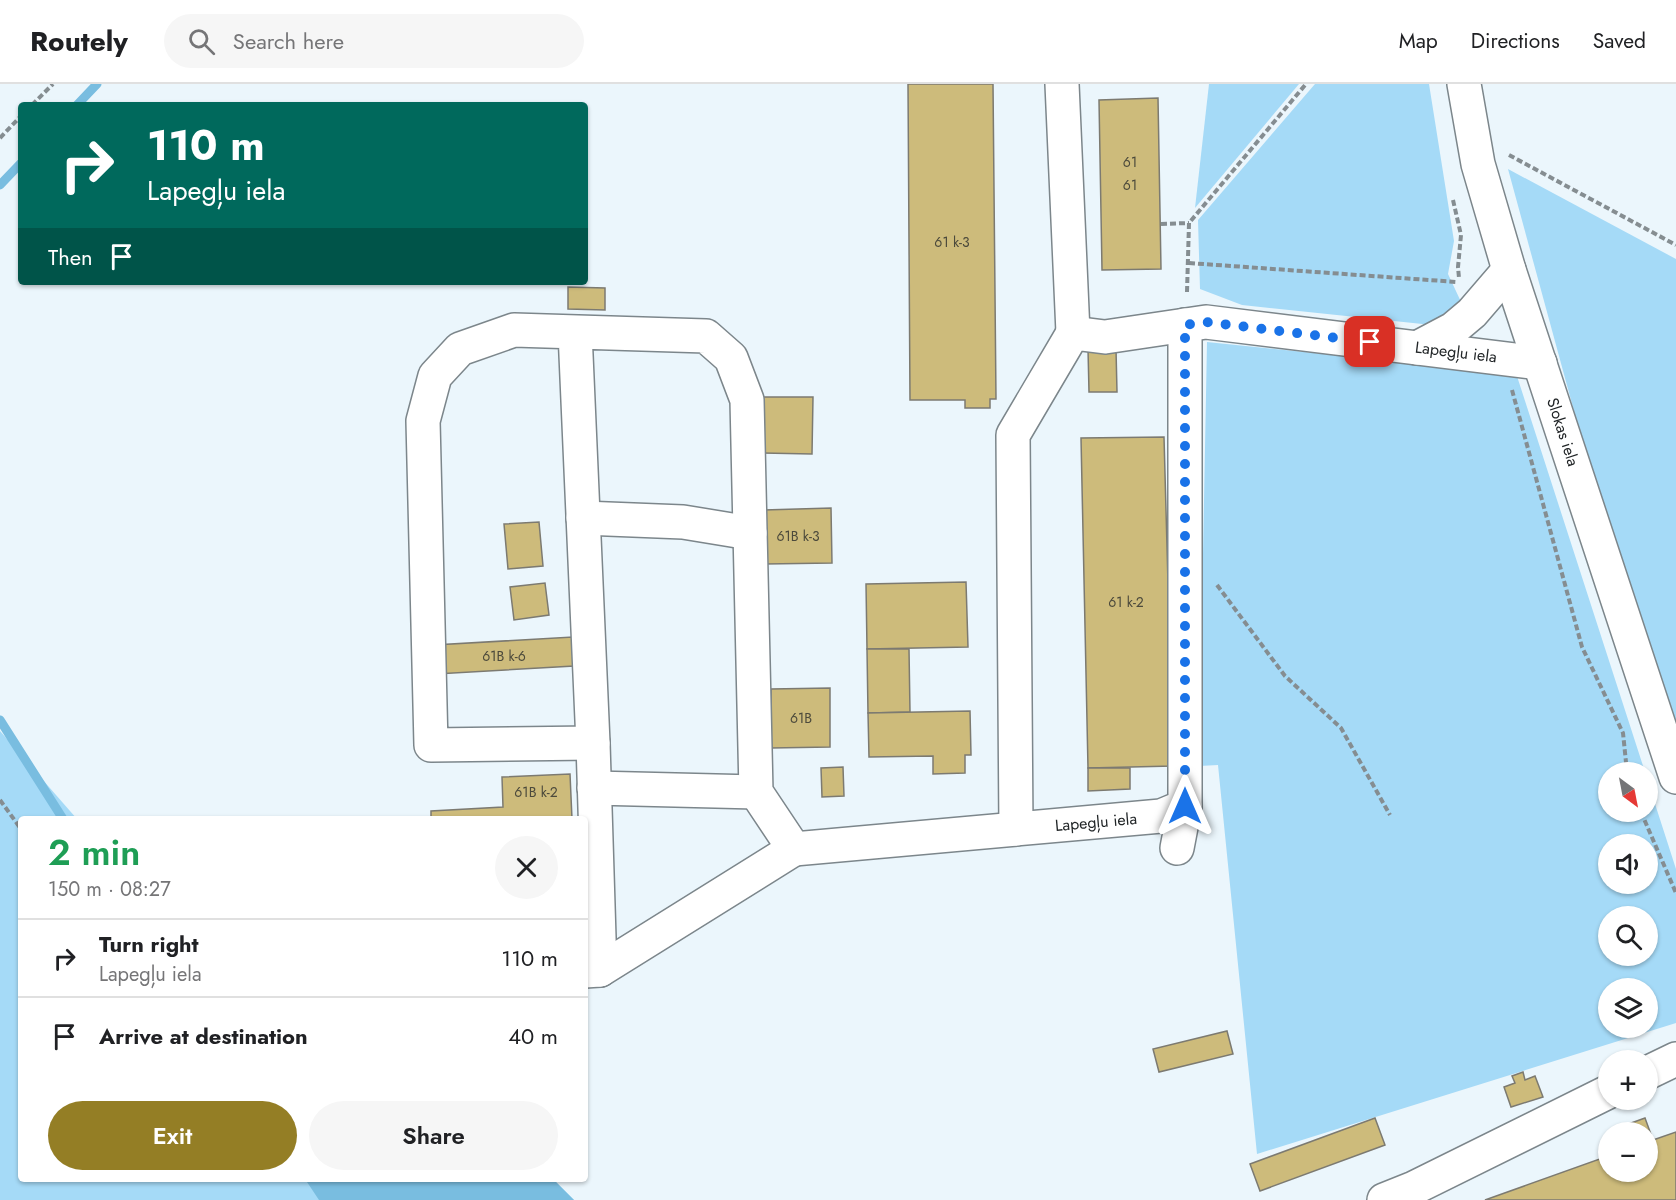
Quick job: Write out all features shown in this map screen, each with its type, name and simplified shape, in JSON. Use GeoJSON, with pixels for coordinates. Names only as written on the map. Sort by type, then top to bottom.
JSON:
{"type":"FeatureCollection","features":[{"type":"Feature","properties":{"kind":"street"},"geometry":{"type":"LineString","coordinates":[[1016,830],[1013,435],[1073,333],[1062,84]]}},
{"type":"Feature","properties":{"kind":"street","name":"Slokas iela"},"geometry":{"type":"LineString","coordinates":[[1464,84],[1478,164],[1509,270],[1676,777]]}},
{"type":"Feature","properties":{"kind":"street"},"geometry":{"type":"LineString","coordinates":[[1417,348],[1453,329],[1472,313],[1509,270]]}},
{"type":"Feature","properties":{"kind":"street","name":"Lapegļu iela"},"geometry":{"type":"LineString","coordinates":[[1073,333],[1105,337],[1206,322],[1540,363]]}},
{"type":"Feature","properties":{"kind":"street"},"geometry":{"type":"LineString","coordinates":[[1177,848],[1185,806],[1185,325]]}},
{"type":"Feature","properties":{"kind":"street"},"geometry":{"type":"LineString","coordinates":[[592,970],[794,849],[756,792],[747,400],[731,358],[706,336],[514,330],[460,349],[435,376],[423,421],[431,745],[593,743]]}},
{"type":"Feature","properties":{"kind":"street"},"geometry":{"type":"LineString","coordinates":[[575,332],[593,743],[592,970]]}},
{"type":"Feature","properties":{"kind":"street"},"geometry":{"type":"LineString","coordinates":[[583,518],[683,522],[750,533]]}},
{"type":"Feature","properties":{"kind":"street"},"geometry":{"type":"LineString","coordinates":[[594,788],[756,792]]}},
{"type":"Feature","properties":{"kind":"street","name":"Lapegļu iela"},"geometry":{"type":"LineString","coordinates":[[794,849],[1161,816],[1185,806]]}},
{"type":"Feature","properties":{"kind":"street"},"geometry":{"type":"LineString","coordinates":[[1658,1068],[1676,1059]]}},
{"type":"Feature","properties":{"kind":"street"},"geometry":{"type":"LineString","coordinates":[[1384,1200],[1414,1188],[1598,1097]]}},
{"type":"Feature","properties":{"kind":"path"},"geometry":{"type":"LineString","coordinates":[[35,102],[53,84]]}},
{"type":"Feature","properties":{"kind":"path"},"geometry":{"type":"LineString","coordinates":[[1185,325],[1189,223],[1306,84]]}},
{"type":"Feature","properties":{"kind":"path"},"geometry":{"type":"LineString","coordinates":[[0,138],[18,119]]}},
{"type":"Feature","properties":{"kind":"path"},"geometry":{"type":"LineString","coordinates":[[1509,155],[1676,245]]}},
{"type":"Feature","properties":{"kind":"path"},"geometry":{"type":"LineString","coordinates":[[1189,263],[1459,282],[1461,235],[1451,195]]}},
{"type":"Feature","properties":{"kind":"path"},"geometry":{"type":"LineString","coordinates":[[1161,224],[1189,223]]}},
{"type":"Feature","properties":{"kind":"path"},"geometry":{"type":"LineString","coordinates":[[1495,357],[1508,374],[1582,647],[1623,733],[1626,762]]}},
{"type":"Feature","properties":{"kind":"path"},"geometry":{"type":"LineString","coordinates":[[1185,541],[1285,676],[1341,728],[1390,815]]}},
{"type":"Feature","properties":{"kind":"path"},"geometry":{"type":"LineString","coordinates":[[0,800],[18,825]]}},
{"type":"Feature","properties":{"kind":"path"},"geometry":{"type":"LineString","coordinates":[[1645,822],[1676,893]]}},
{"type":"Feature","properties":{"kind":"shaded area"},"geometry":{"type":"Polygon","coordinates":[[[1209,84],[1299,84],[1195,208],[1209,84]]]}},
{"type":"Feature","properties":{"kind":"shaded area"},"geometry":{"type":"Polygon","coordinates":[[[1315,84],[1429,84],[1454,241],[1448,274],[1462,304],[1432,325],[1242,305],[1200,289],[1198,220],[1315,84]]]}},
{"type":"Feature","properties":{"kind":"shaded area"},"geometry":{"type":"Polygon","coordinates":[[[1508,169],[1676,259],[1676,777],[1667,752],[1508,169]]]}},
{"type":"Feature","properties":{"kind":"shaded area"},"geometry":{"type":"Polygon","coordinates":[[[1207,342],[1401,362],[1515,370],[1642,762],[1598,762],[1598,822],[1658,822],[1658,813],[1676,869],[1676,1023],[1658,1029],[1658,978],[1598,978],[1598,1038],[1628,1038],[1257,1154],[1218,765],[1199,766],[1207,342]]]}},
{"type":"Feature","properties":{"kind":"shaded area"},"geometry":{"type":"Polygon","coordinates":[[[0,731],[74,816],[18,816],[18,1182],[556,1182],[574,1200],[0,1200],[0,731]]]}},
{"type":"Feature","properties":{"kind":"shaded area"},"geometry":{"type":"Polygon","coordinates":[[[307,1182],[556,1182],[574,1200],[319,1200],[307,1182]]]}},
{"type":"Feature","properties":{"kind":"building"},"geometry":{"type":"Polygon","coordinates":[[[908,84],[993,84],[996,399],[990,399],[990,408],[965,408],[965,400],[910,400],[908,84]]]}},
{"type":"Feature","properties":{"kind":"building"},"geometry":{"type":"Polygon","coordinates":[[[1158,98],[1161,269],[1102,270],[1099,100],[1158,98]]]}},
{"type":"Feature","properties":{"kind":"building"},"geometry":{"type":"Polygon","coordinates":[[[568,287],[605,288],[605,310],[568,309],[568,287]]]}},
{"type":"Feature","properties":{"kind":"building"},"geometry":{"type":"Polygon","coordinates":[[[1088,349],[1116,349],[1117,392],[1089,392],[1088,349]]]}},
{"type":"Feature","properties":{"kind":"building"},"geometry":{"type":"Polygon","coordinates":[[[761,397],[813,397],[812,454],[761,453],[761,397]]]}},
{"type":"Feature","properties":{"kind":"building"},"geometry":{"type":"Polygon","coordinates":[[[1164,437],[1173,766],[1088,768],[1081,438],[1164,437]]]}},
{"type":"Feature","properties":{"kind":"building"},"geometry":{"type":"Polygon","coordinates":[[[831,508],[832,563],[765,564],[764,510],[831,508]]]}},
{"type":"Feature","properties":{"kind":"building"},"geometry":{"type":"Polygon","coordinates":[[[539,522],[543,566],[508,569],[504,524],[539,522]]]}},
{"type":"Feature","properties":{"kind":"building"},"geometry":{"type":"Polygon","coordinates":[[[966,582],[968,647],[867,649],[866,584],[966,582]]]}},
{"type":"Feature","properties":{"kind":"building"},"geometry":{"type":"Polygon","coordinates":[[[545,583],[549,615],[514,620],[510,587],[545,583]]]}},
{"type":"Feature","properties":{"kind":"building"},"geometry":{"type":"Polygon","coordinates":[[[573,637],[574,666],[436,674],[434,645],[573,637]]]}},
{"type":"Feature","properties":{"kind":"building"},"geometry":{"type":"Polygon","coordinates":[[[867,649],[909,649],[910,712],[868,713],[867,649]]]}},
{"type":"Feature","properties":{"kind":"building"},"geometry":{"type":"Polygon","coordinates":[[[830,688],[830,747],[771,748],[771,689],[830,688]]]}},
{"type":"Feature","properties":{"kind":"building"},"geometry":{"type":"Polygon","coordinates":[[[970,711],[971,755],[965,755],[965,773],[933,774],[933,756],[869,757],[868,713],[970,711]]]}},
{"type":"Feature","properties":{"kind":"building"},"geometry":{"type":"Polygon","coordinates":[[[843,767],[844,796],[822,797],[821,768],[843,767]]]}},
{"type":"Feature","properties":{"kind":"building"},"geometry":{"type":"Polygon","coordinates":[[[1088,768],[1130,768],[1130,789],[1088,791],[1088,768]]]}},
{"type":"Feature","properties":{"kind":"building"},"geometry":{"type":"Polygon","coordinates":[[[570,774],[572,816],[431,816],[431,811],[503,807],[502,777],[570,774]]]}},
{"type":"Feature","properties":{"kind":"building"},"geometry":{"type":"Polygon","coordinates":[[[1227,1031],[1233,1054],[1159,1072],[1153,1049],[1227,1031]]]}},
{"type":"Feature","properties":{"kind":"building"},"geometry":{"type":"Polygon","coordinates":[[[1523,1072],[1525,1080],[1535,1076],[1543,1097],[1511,1107],[1504,1087],[1515,1083],[1512,1076],[1523,1072]]]}},
{"type":"Feature","properties":{"kind":"building"},"geometry":{"type":"Polygon","coordinates":[[[1375,1118],[1385,1145],[1260,1191],[1250,1164],[1375,1118]]]}},
{"type":"Feature","properties":{"kind":"building"},"geometry":{"type":"Polygon","coordinates":[[[1645,1118],[1646,1122],[1634,1122],[1645,1118]]]}},
{"type":"Feature","properties":{"kind":"building"},"geometry":{"type":"Polygon","coordinates":[[[1676,1132],[1676,1200],[1485,1200],[1598,1160],[1598,1182],[1658,1182],[1658,1138],[1676,1132]]]}},
{"type":"Feature","properties":{"kind":"waterway"},"geometry":{"type":"LineString","coordinates":[[80,102],[97,84]]}},
{"type":"Feature","properties":{"kind":"waterway"},"geometry":{"type":"LineString","coordinates":[[0,185],[18,166]]}},
{"type":"Feature","properties":{"kind":"waterway"},"geometry":{"type":"LineString","coordinates":[[0,720],[61,816]]}},
{"type":"Feature","properties":{"kind":"route"},"geometry":{"type":"LineString","coordinates":[[1185,806],[1185,325],[1206,322],[1370,342]]}}]}
